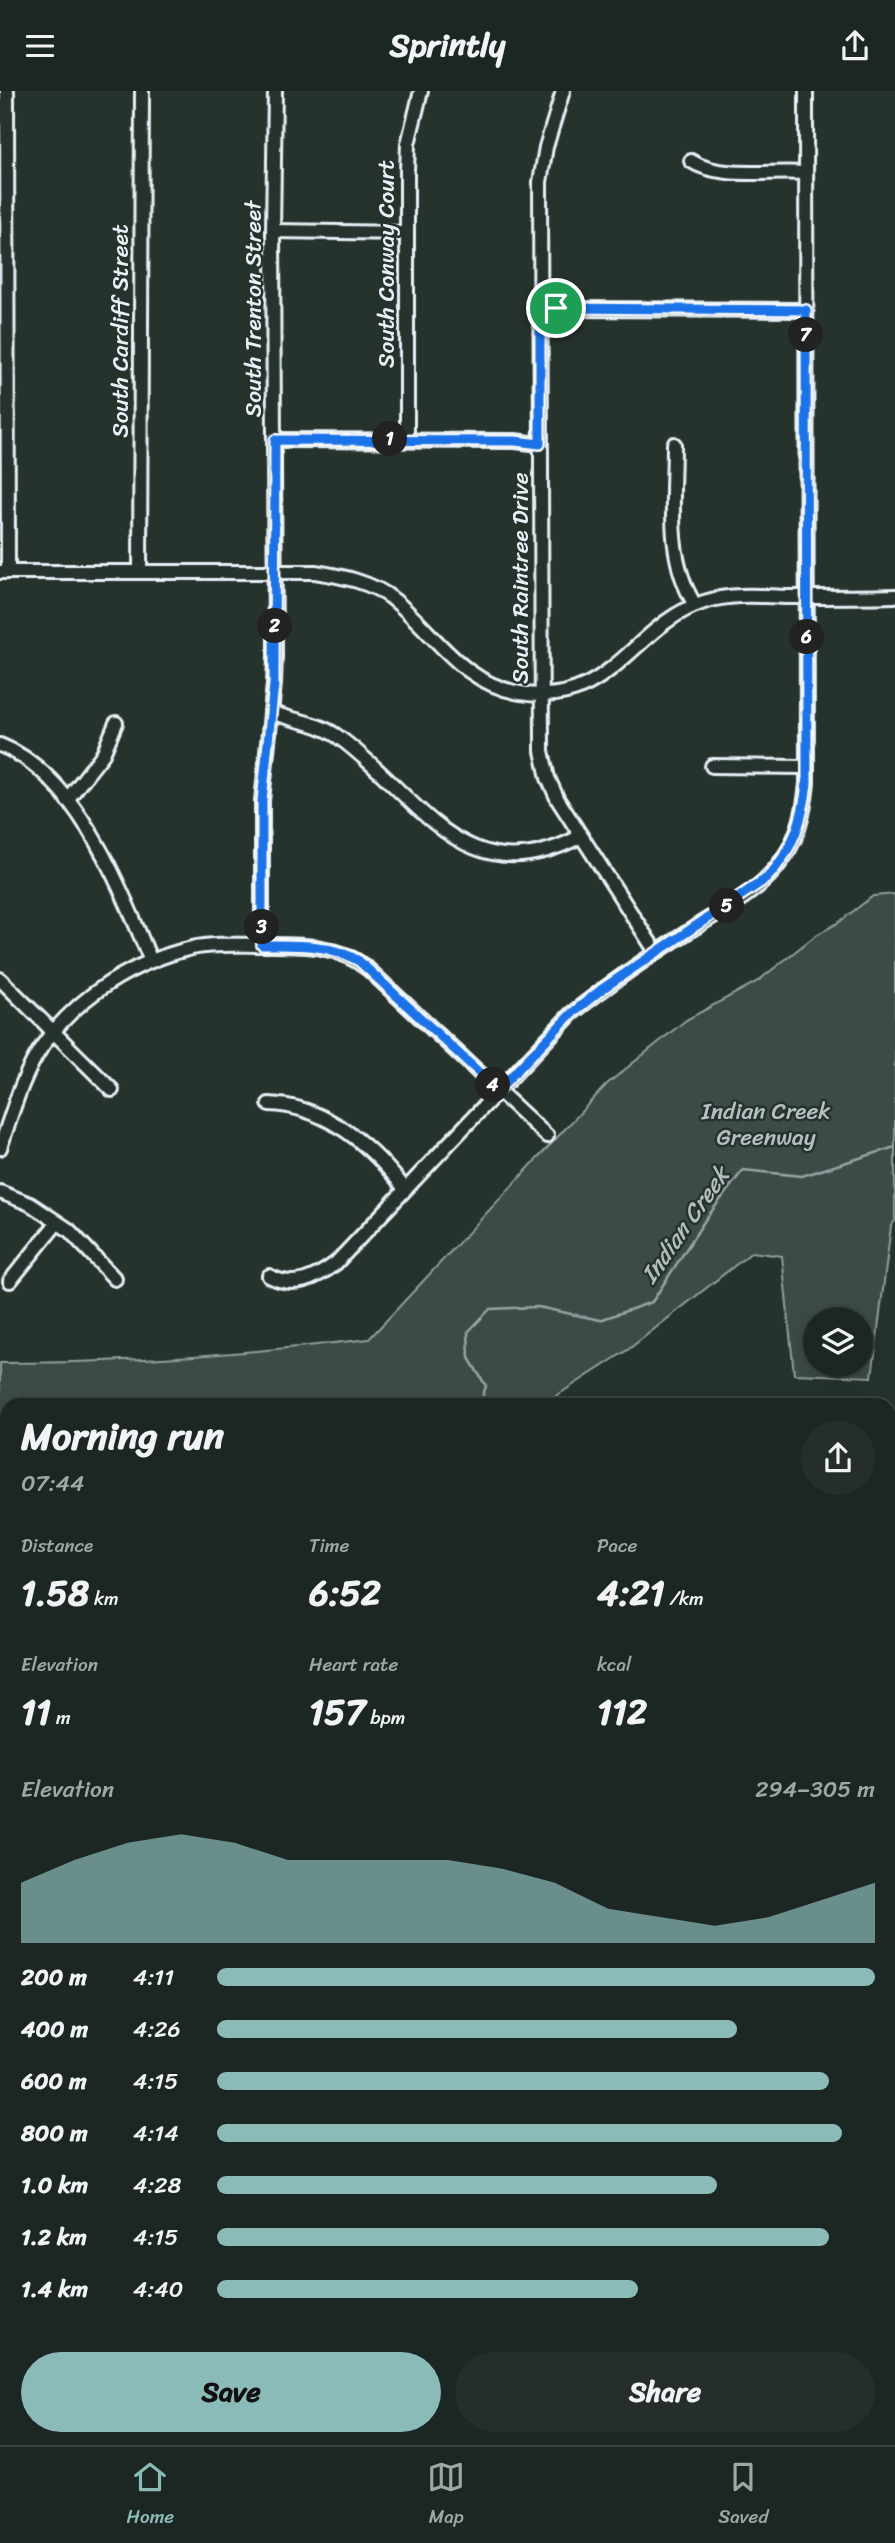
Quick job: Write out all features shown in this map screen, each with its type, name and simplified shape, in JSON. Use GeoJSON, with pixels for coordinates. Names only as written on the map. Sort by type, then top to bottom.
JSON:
{"type":"FeatureCollection","features":[{"type":"Feature","properties":{"kind":"street"},"geometry":{"type":"LineString","coordinates":[[8,91],[4,572],[274,571],[341,576],[393,599],[470,674],[499,688],[522,694],[572,691],[599,679],[662,625],[695,605],[734,597],[895,596]]}},
{"type":"Feature","properties":{"kind":"street","name":"South Cardiff Street"},"geometry":{"type":"LineString","coordinates":[[140,571],[142,91]]}},
{"type":"Feature","properties":{"kind":"street","name":"South Trenton Street"},"geometry":{"type":"LineString","coordinates":[[262,945],[262,801],[274,670],[275,91]]}},
{"type":"Feature","properties":{"kind":"street","name":"South Conway Court"},"geometry":{"type":"LineString","coordinates":[[407,439],[408,143],[421,91]]}},
{"type":"Feature","properties":{"kind":"street","name":"South Raintree Drive"},"geometry":{"type":"LineString","coordinates":[[563,91],[546,147],[541,182],[542,751],[548,778],[581,836],[656,952]]}},
{"type":"Feature","properties":{"kind":"street"},"geometry":{"type":"LineString","coordinates":[[269,1276],[282,1283],[296,1283],[326,1270],[571,1014],[602,989],[753,889],[777,867],[793,843],[802,818],[807,767],[806,91]]}},
{"type":"Feature","properties":{"kind":"street"},"geometry":{"type":"LineString","coordinates":[[691,161],[716,171],[806,173]]}},
{"type":"Feature","properties":{"kind":"street"},"geometry":{"type":"LineString","coordinates":[[273,231],[406,233]]}},
{"type":"Feature","properties":{"kind":"street"},"geometry":{"type":"LineString","coordinates":[[540,309],[806,310]]}},
{"type":"Feature","properties":{"kind":"street"},"geometry":{"type":"LineString","coordinates":[[275,440],[407,439],[540,444]]}},
{"type":"Feature","properties":{"kind":"street"},"geometry":{"type":"LineString","coordinates":[[674,444],[675,548],[678,568],[695,605]]}},
{"type":"Feature","properties":{"kind":"street"},"geometry":{"type":"LineString","coordinates":[[271,712],[334,734],[440,829],[474,849],[500,855],[527,855],[560,847],[581,836]]}},
{"type":"Feature","properties":{"kind":"street"},"geometry":{"type":"LineString","coordinates":[[66,800],[103,754],[116,723]]}},
{"type":"Feature","properties":{"kind":"street"},"geometry":{"type":"LineString","coordinates":[[0,745],[19,753],[50,780],[85,823],[115,877],[151,961]]}},
{"type":"Feature","properties":{"kind":"street"},"geometry":{"type":"LineString","coordinates":[[712,766],[807,767]]}},
{"type":"Feature","properties":{"kind":"street"},"geometry":{"type":"LineString","coordinates":[[0,1148],[24,1081],[43,1046],[76,1009],[111,980],[151,961],[194,948],[262,945],[321,946],[338,950],[359,961],[547,1136]]}},
{"type":"Feature","properties":{"kind":"street"},"geometry":{"type":"LineString","coordinates":[[0,979],[112,1090]]}},
{"type":"Feature","properties":{"kind":"street"},"geometry":{"type":"LineString","coordinates":[[269,1104],[307,1109],[331,1120],[393,1174],[405,1189]]}},
{"type":"Feature","properties":{"kind":"street"},"geometry":{"type":"LineString","coordinates":[[0,1192],[30,1204],[68,1230],[115,1279]]}},
{"type":"Feature","properties":{"kind":"street"},"geometry":{"type":"LineString","coordinates":[[10,1281],[57,1223]]}},
{"type":"Feature","properties":{"kind":"green space","name":"Indian Creek Greenway"},"geometry":{"type":"Polygon","coordinates":[[[895,894],[895,1221],[891,1226],[873,1369],[873,1307],[803,1307],[803,1374],[794,1374],[782,1256],[752,1252],[629,1349],[553,1398],[0,1398],[0,1363],[185,1357],[369,1339],[607,1084],[686,1020],[758,981],[816,935],[838,923],[873,896],[895,894]]]}},
{"type":"Feature","properties":{"kind":"waterway","name":"Indian Creek"},"geometry":{"type":"LineString","coordinates":[[482,1398],[486,1386],[469,1358],[468,1332],[490,1309],[538,1307],[600,1320],[652,1302],[705,1220],[743,1170],[802,1176],[895,1147]]}},
{"type":"Feature","properties":{"kind":"route"},"geometry":{"type":"LineString","coordinates":[[556,308],[806,310],[807,783],[802,818],[793,843],[767,878],[602,989],[571,1014],[498,1090],[359,961],[338,950],[321,946],[262,945],[262,801],[275,656],[275,440],[407,439],[540,444],[540,309],[556,308]]}}]}
